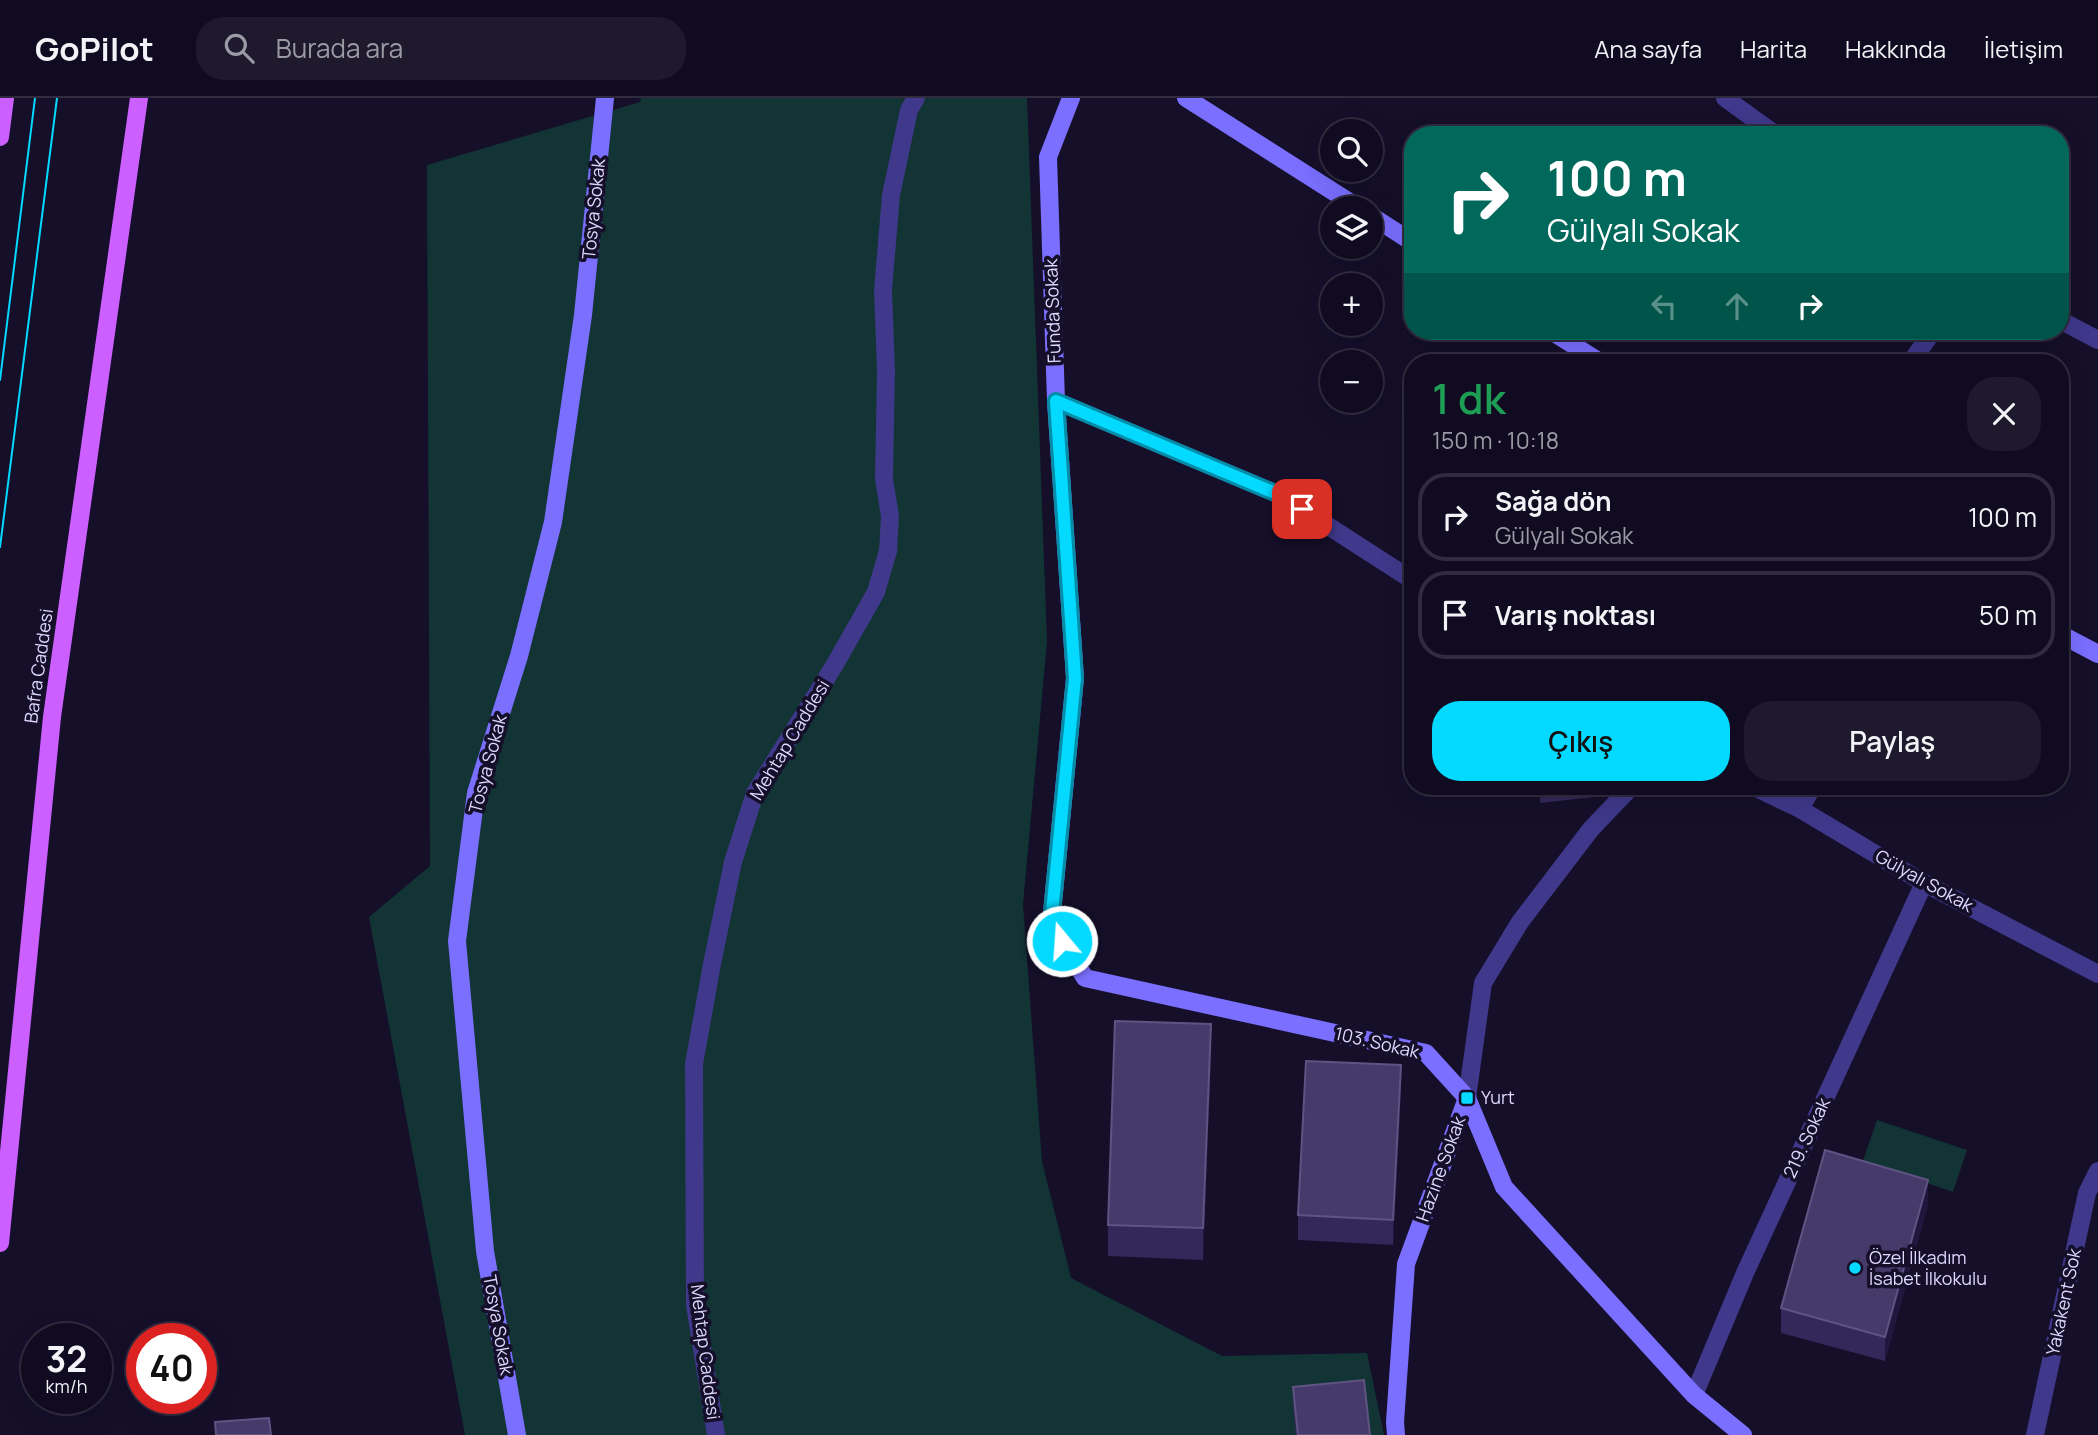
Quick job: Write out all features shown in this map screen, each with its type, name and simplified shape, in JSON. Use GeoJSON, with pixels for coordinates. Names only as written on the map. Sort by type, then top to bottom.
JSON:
{"type":"FeatureCollection","features":[{"type":"Feature","properties":{"kind":"main road"},"geometry":{"type":"LineString","coordinates":[[0,137],[5,98]]}},
{"type":"Feature","properties":{"kind":"main road","name":"Bafra Caddesi"},"geometry":{"type":"LineString","coordinates":[[0,1243],[52,717],[139,98]]}},
{"type":"Feature","properties":{"kind":"street","name":"Tosya Sokak"},"geometry":{"type":"LineString","coordinates":[[517,1435],[485,1251],[457,941],[476,793],[519,656],[553,522],[583,315],[605,98]]}},
{"type":"Feature","properties":{"kind":"street","name":"Mehtap Caddesi"},"geometry":{"type":"LineString","coordinates":[[716,1435],[695,1305],[694,1064],[733,862],[755,793],[834,666],[876,592],[888,551],[890,516],[884,479],[886,370],[883,290],[891,195],[909,110],[916,98]]}},
{"type":"Feature","properties":{"kind":"street","name":"Funda Sokak"},"geometry":{"type":"LineString","coordinates":[[1071,98],[1048,157],[1056,401],[1075,678],[1051,923],[1085,978]]}},
{"type":"Feature","properties":{"kind":"street"},"geometry":{"type":"LineString","coordinates":[[1186,98],[1340,196]]}},
{"type":"Feature","properties":{"kind":"street"},"geometry":{"type":"LineString","coordinates":[[1725,98],[1764,126]]}},
{"type":"Feature","properties":{"kind":"street"},"geometry":{"type":"LineString","coordinates":[[1383,223],[1404,237]]}},
{"type":"Feature","properties":{"kind":"street"},"geometry":{"type":"LineString","coordinates":[[2069,325],[2098,340]]}},
{"type":"Feature","properties":{"kind":"street"},"geometry":{"type":"LineString","coordinates":[[1565,340],[1587,354]]}},
{"type":"Feature","properties":{"kind":"street"},"geometry":{"type":"LineString","coordinates":[[1056,401],[1280,495],[1404,575]]}},
{"type":"Feature","properties":{"kind":"street"},"geometry":{"type":"LineString","coordinates":[[2069,639],[2098,654]]}},
{"type":"Feature","properties":{"kind":"street","name":"Hazine Sokak"},"geometry":{"type":"LineString","coordinates":[[1396,1435],[1406,1265],[1467,1098],[1483,983],[1520,922],[1591,829],[1623,795]]}},
{"type":"Feature","properties":{"kind":"street","name":"Gülyalı Sokak"},"geometry":{"type":"LineString","coordinates":[[1772,795],[1800,808],[1924,883],[2098,974]]}},
{"type":"Feature","properties":{"kind":"street"},"geometry":{"type":"LineString","coordinates":[[1800,808],[1808,795]]}},
{"type":"Feature","properties":{"kind":"street","name":"219. Sokak"},"geometry":{"type":"LineString","coordinates":[[1694,1395],[1745,1273],[1924,883]]}},
{"type":"Feature","properties":{"kind":"street","name":"103. Sokak"},"geometry":{"type":"LineString","coordinates":[[1085,978],[1426,1053],[1467,1098],[1504,1187],[1694,1395],[1743,1435]]}},
{"type":"Feature","properties":{"kind":"street","name":"Yakakent Sok"},"geometry":{"type":"LineString","coordinates":[[2035,1435],[2087,1193],[2098,1171]]}},
{"type":"Feature","properties":{"kind":"green space"},"geometry":{"type":"Polygon","coordinates":[[[641,98],[1027,98],[1047,641],[1023,904],[1042,1162],[1071,1278],[1222,1356],[1367,1353],[1384,1435],[465,1435],[369,917],[430,866],[427,165],[640,102],[641,98]]]}},
{"type":"Feature","properties":{"kind":"green space"},"geometry":{"type":"Polygon","coordinates":[[[1877,1120],[1967,1150],[1953,1192],[1863,1161],[1877,1120]]]}},
{"type":"Feature","properties":{"kind":"building"},"geometry":{"type":"Polygon","coordinates":[[[1115,1021],[1211,1024],[1203,1228],[1108,1225],[1115,1021]]]}},
{"type":"Feature","properties":{"kind":"building"},"geometry":{"type":"Polygon","coordinates":[[[1306,1061],[1401,1065],[1393,1220],[1298,1215],[1306,1061]]]}},
{"type":"Feature","properties":{"kind":"building","name":"Özel İlkadım İsabet İlkokulu"},"geometry":{"type":"Polygon","coordinates":[[[1825,1150],[1928,1180],[1885,1337],[1781,1308],[1825,1150]]]}},
{"type":"Feature","properties":{"kind":"building"},"geometry":{"type":"Polygon","coordinates":[[[1364,1380],[1370,1435],[1298,1435],[1293,1387],[1364,1380]]]}},
{"type":"Feature","properties":{"kind":"building"},"geometry":{"type":"Polygon","coordinates":[[[269,1418],[271,1435],[216,1435],[215,1422],[269,1418]]]}},
{"type":"Feature","properties":{"kind":"tram line"},"geometry":{"type":"LineString","coordinates":[[0,380],[35,98]]}},
{"type":"Feature","properties":{"kind":"tram line"},"geometry":{"type":"LineString","coordinates":[[0,547],[57,98]]}},
{"type":"Feature","properties":{"kind":"place","name":"Yurt"},"geometry":{"type":"Point","coordinates":[1467,1098]}},
{"type":"Feature","properties":{"kind":"place","name":"Özel İlkadım İsabet İlkokulu"},"geometry":{"type":"Point","coordinates":[1855,1268]}},
{"type":"Feature","properties":{"kind":"route"},"geometry":{"type":"LineString","coordinates":[[1062,941],[1051,923],[1075,678],[1056,401],[1280,495],[1302,509]]}}]}
